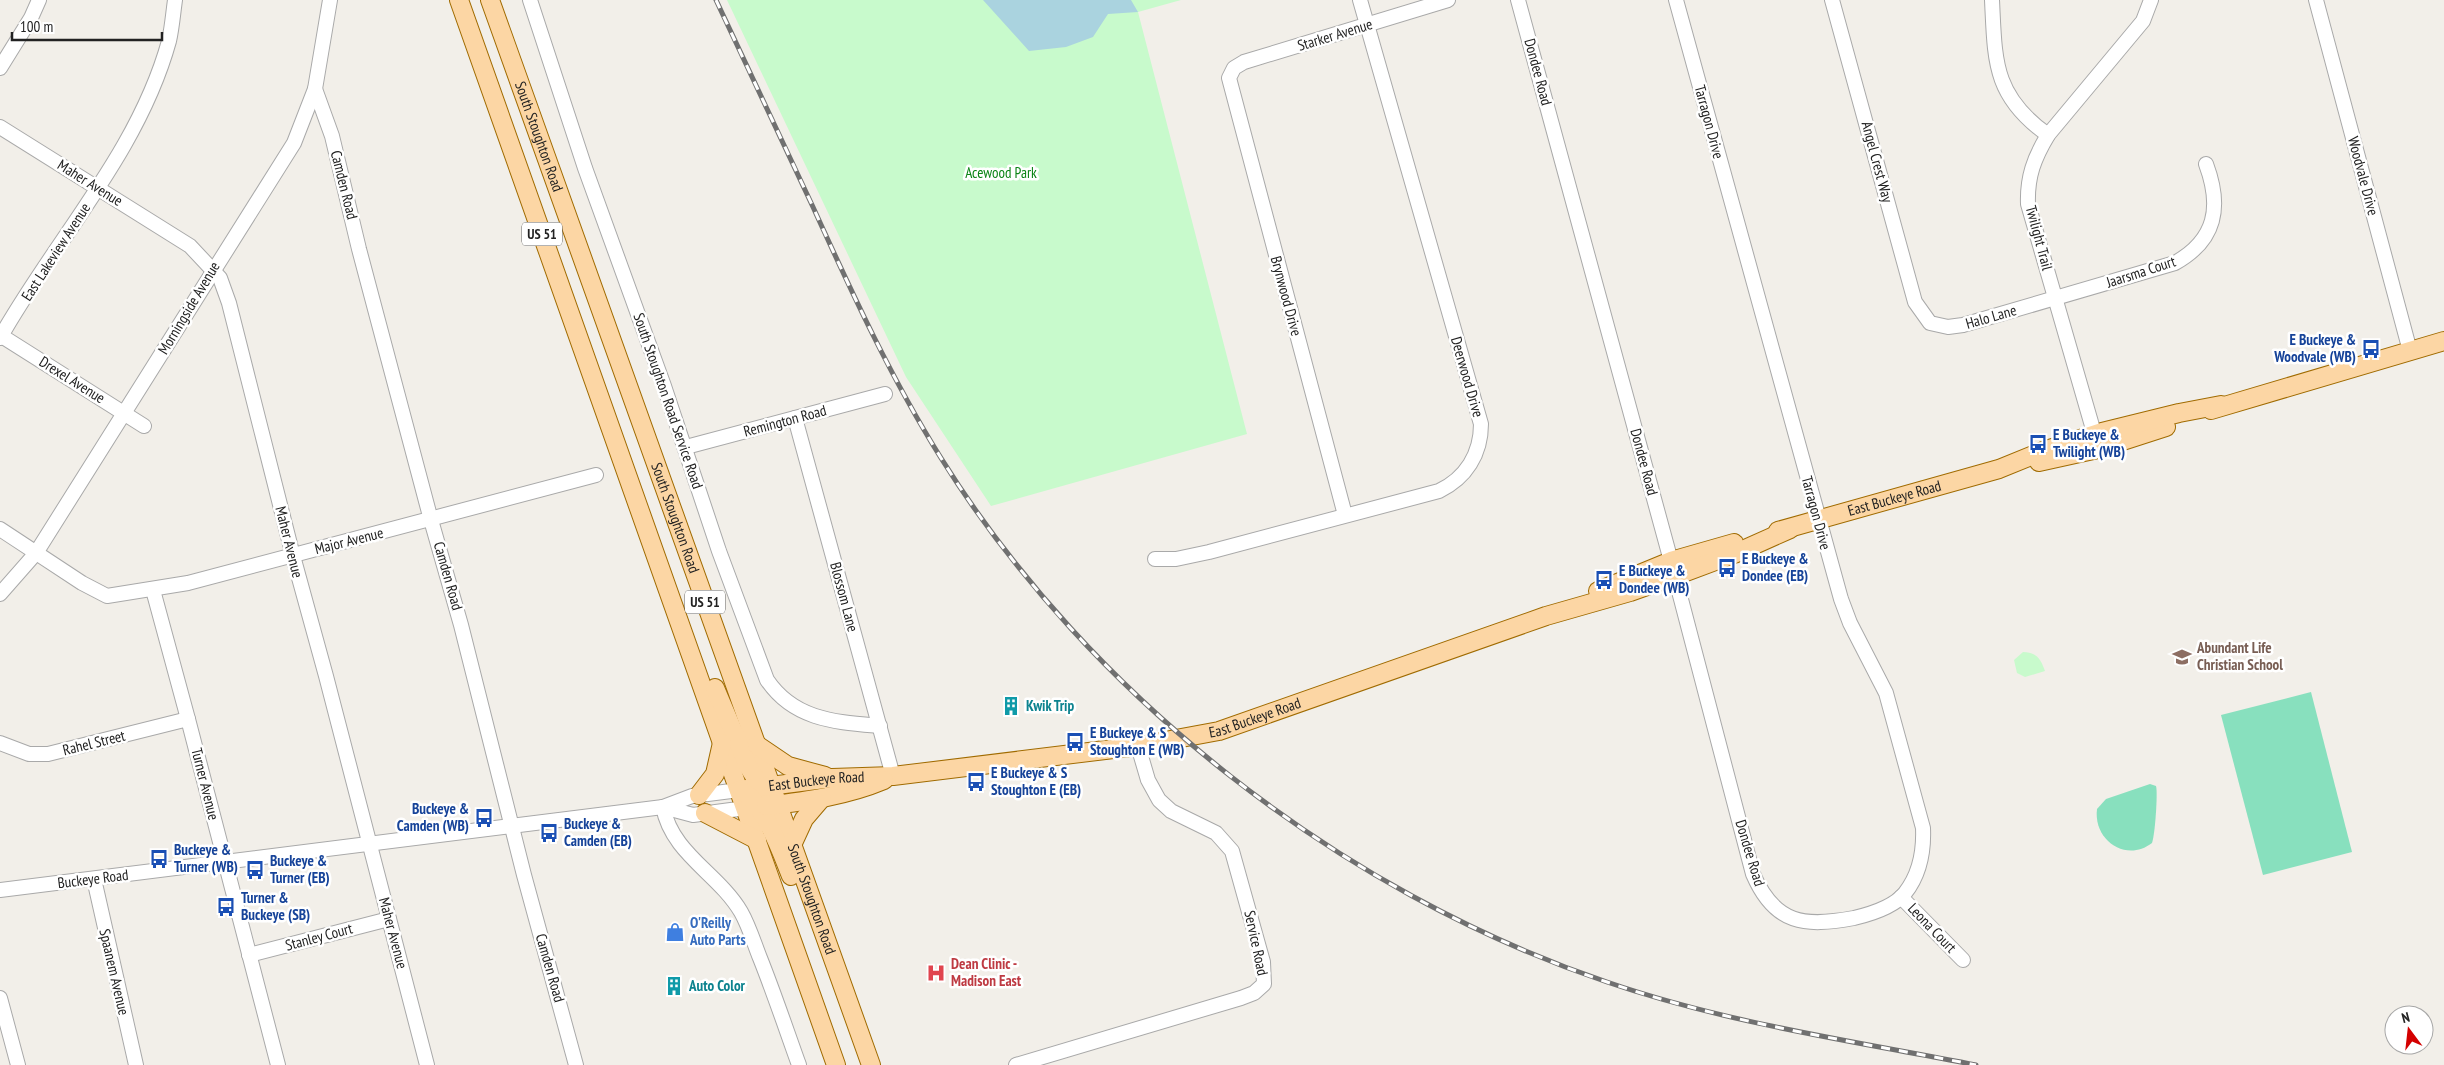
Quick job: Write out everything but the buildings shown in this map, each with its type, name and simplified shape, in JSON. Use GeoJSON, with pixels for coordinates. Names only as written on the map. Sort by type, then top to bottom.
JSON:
{"type":"FeatureCollection","features":[{"type":"Feature","properties":{"kind":"main road","name":"South Stoughton Road"},"geometry":{"type":"LineString","coordinates":[[460,0],[739,790],[752,807],[757,840],[836,1065]]}},
{"type":"Feature","properties":{"kind":"main road","name":"South Stoughton Road"},"geometry":{"type":"LineString","coordinates":[[490,0],[757,745],[765,786],[777,804],[870,1065]]}},
{"type":"Feature","properties":{"kind":"main road","name":"East Buckeye Road"},"geometry":{"type":"LineString","coordinates":[[739,790],[832,778],[892,776],[1138,746],[1219,731],[1546,616],[1630,592],[1673,569],[1790,529],[2000,469],[2043,451],[2096,442],[2179,413],[2221,405],[2444,342]]}},
{"type":"Feature","properties":{"kind":"main road"},"geometry":{"type":"LineString","coordinates":[[655,553],[700,648],[736,740],[765,786]]}},
{"type":"Feature","properties":{"kind":"main road"},"geometry":{"type":"LineString","coordinates":[[699,795],[715,774],[722,743]]}},
{"type":"Feature","properties":{"kind":"main road"},"geometry":{"type":"LineString","coordinates":[[757,745],[788,766],[832,778]]}},
{"type":"Feature","properties":{"kind":"main road","name":"East Buckeye Road"},"geometry":{"type":"LineString","coordinates":[[752,807],[822,798],[858,791],[892,776]]}},
{"type":"Feature","properties":{"kind":"main road"},"geometry":{"type":"LineString","coordinates":[[792,845],[804,819],[822,798]]}},
{"type":"Feature","properties":{"kind":"main road"},"geometry":{"type":"LineString","coordinates":[[752,807],[788,868],[856,1045],[870,1065]]}},
{"type":"Feature","properties":{"kind":"main road"},"geometry":{"type":"LineString","coordinates":[[705,813],[757,840]]}},
{"type":"Feature","properties":{"kind":"street"},"geometry":{"type":"LineString","coordinates":[[0,68],[31,18],[39,0]]}},
{"type":"Feature","properties":{"kind":"street","name":"East Lakeview Avenue"},"geometry":{"type":"LineString","coordinates":[[1,336],[96,189],[134,125],[152,86],[169,40],[175,0]]}},
{"type":"Feature","properties":{"kind":"street","name":"Morningside Avenue"},"geometry":{"type":"LineString","coordinates":[[0,594],[36,553],[294,143],[315,89],[330,0]]}},
{"type":"Feature","properties":{"kind":"street","name":"South Stoughton Road Service Road"},"geometry":{"type":"LineString","coordinates":[[530,0],[585,168],[686,447],[766,680],[775,693],[795,709],[808,714],[850,723],[880,726]]}},
{"type":"Feature","properties":{"kind":"street","name":"Deerwood Drive"},"geometry":{"type":"LineString","coordinates":[[1156,559],[1176,559],[1209,552],[1447,487],[1471,463],[1478,448],[1481,424],[1437,276],[1369,25],[1360,0]]}},
{"type":"Feature","properties":{"kind":"street","name":"Starker Avenue"},"geometry":{"type":"LineString","coordinates":[[1229,78],[1234,68],[1240,63],[1448,0]]}},
{"type":"Feature","properties":{"kind":"street","name":"Dondee Road"},"geometry":{"type":"LineString","coordinates":[[1518,0],[1754,874],[1761,892],[1786,915]]}},
{"type":"Feature","properties":{"kind":"street","name":"Tarragon Drive"},"geometry":{"type":"LineString","coordinates":[[1676,0],[1818,521],[1850,623],[1886,693],[1923,828],[1924,848],[1916,875],[1901,897],[1886,907],[1862,916],[1825,923],[1802,922],[1786,915]]}},
{"type":"Feature","properties":{"kind":"street","name":"Angel Crest Way"},"geometry":{"type":"LineString","coordinates":[[1832,0],[1915,302],[1928,321]]}},
{"type":"Feature","properties":{"kind":"street"},"geometry":{"type":"LineString","coordinates":[[1992,0],[1994,51],[2000,77],[2014,103],[2048,134]]}},
{"type":"Feature","properties":{"kind":"street","name":"Twilight Trail"},"geometry":{"type":"LineString","coordinates":[[2096,442],[2054,298],[2028,196],[2031,167],[2048,134],[2143,20],[2150,0]]}},
{"type":"Feature","properties":{"kind":"street","name":"Woodvale Drive"},"geometry":{"type":"LineString","coordinates":[[2316,0],[2410,351]]}},
{"type":"Feature","properties":{"kind":"street","name":"Brynwood Drive"},"geometry":{"type":"LineString","coordinates":[[1229,78],[1345,515]]}},
{"type":"Feature","properties":{"kind":"street","name":"Camden Road"},"geometry":{"type":"LineString","coordinates":[[315,89],[332,136],[431,520],[461,625],[576,1065]]}},
{"type":"Feature","properties":{"kind":"street","name":"Maher Avenue"},"geometry":{"type":"LineString","coordinates":[[0,127],[96,189],[190,246],[220,278],[229,303],[293,556],[427,1065]]}},
{"type":"Feature","properties":{"kind":"street","name":"Jaarsma Court"},"geometry":{"type":"LineString","coordinates":[[2054,298],[2175,263],[2199,246],[2209,232],[2213,215],[2212,180],[2206,164]]}},
{"type":"Feature","properties":{"kind":"street","name":"Halo Lane"},"geometry":{"type":"LineString","coordinates":[[1928,321],[1936,326],[1963,325],[2054,298]]}},
{"type":"Feature","properties":{"kind":"street","name":"Drexel Avenue"},"geometry":{"type":"LineString","coordinates":[[1,336],[144,426]]}},
{"type":"Feature","properties":{"kind":"street","name":"Remington Road"},"geometry":{"type":"LineString","coordinates":[[686,447],[885,394]]}},
{"type":"Feature","properties":{"kind":"street","name":"Blossom Lane"},"geometry":{"type":"LineString","coordinates":[[795,418],[892,776]]}},
{"type":"Feature","properties":{"kind":"street","name":"Major Avenue"},"geometry":{"type":"LineString","coordinates":[[0,529],[99,594],[107,596],[152,590],[293,556],[596,475]]}},
{"type":"Feature","properties":{"kind":"street","name":"Turner Avenue"},"geometry":{"type":"LineString","coordinates":[[152,590],[226,862],[278,1065]]}},
{"type":"Feature","properties":{"kind":"street","name":"Rahel Street"},"geometry":{"type":"LineString","coordinates":[[0,743],[29,754],[48,754],[188,719]]}},
{"type":"Feature","properties":{"kind":"street","name":"Service Road"},"geometry":{"type":"LineString","coordinates":[[1016,1065],[1241,998],[1254,993],[1264,984],[1263,962],[1232,851],[1216,833],[1171,811],[1159,800],[1148,780],[1138,746]]}},
{"type":"Feature","properties":{"kind":"street","name":"Buckeye Road"},"geometry":{"type":"LineString","coordinates":[[0,890],[369,845],[512,824],[663,807],[699,795],[739,790]]}},
{"type":"Feature","properties":{"kind":"street"},"geometry":{"type":"LineString","coordinates":[[663,807],[668,826],[676,840],[717,882],[741,912],[774,994],[799,1065]]}},
{"type":"Feature","properties":{"kind":"street","name":"Buckeye Road"},"geometry":{"type":"LineString","coordinates":[[663,807],[693,815],[752,807]]}},
{"type":"Feature","properties":{"kind":"street","name":"Spaanem Avenue"},"geometry":{"type":"LineString","coordinates":[[94,879],[136,1065]]}},
{"type":"Feature","properties":{"kind":"street","name":"Leona Court"},"geometry":{"type":"LineString","coordinates":[[1901,897],[1963,960]]}},
{"type":"Feature","properties":{"kind":"street","name":"Stanley Court"},"geometry":{"type":"LineString","coordinates":[[249,955],[389,919]]}},
{"type":"Feature","properties":{"kind":"street"},"geometry":{"type":"LineString","coordinates":[[0,998],[7,1051],[18,1065]]}},
{"type":"Feature","properties":{"kind":"green space","name":"Acewood Park"},"geometry":{"type":"Polygon","coordinates":[[[727,0],[1181,0],[1138,12],[1247,434],[991,506],[906,377],[727,0]]]}},
{"type":"Feature","properties":{"kind":"green space"},"geometry":{"type":"Polygon","coordinates":[[[2023,652],[2032,653],[2038,657],[2045,671],[2025,677],[2017,673],[2014,660],[2023,652]]]}},
{"type":"Feature","properties":{"kind":"green space"},"geometry":{"type":"Polygon","coordinates":[[[2311,692],[2352,852],[2263,875],[2221,715],[2311,692]]]}},
{"type":"Feature","properties":{"kind":"green space"},"geometry":{"type":"Polygon","coordinates":[[[2150,784],[2156,786],[2157,790],[2152,843],[2142,849],[2132,850],[2122,849],[2113,845],[2100,830],[2097,820],[2097,809],[2106,799],[2150,784]]]}},
{"type":"Feature","properties":{"kind":"water"},"geometry":{"type":"Polygon","coordinates":[[[983,0],[1131,0],[1138,12],[1108,14],[1093,37],[1066,47],[1029,51],[983,0]]]}},
{"type":"Feature","properties":{"kind":"railway"},"geometry":{"type":"LineString","coordinates":[[716,0],[873,335],[905,397],[941,458],[1001,545],[1071,628],[1147,705],[1230,776],[1319,840],[1412,896],[1508,943],[1607,982],[1698,1009],[1744,1020],[1976,1065]]}},
{"type":"Feature","properties":{"kind":"place","name":"E Buckeye & Woodvale (WB)"},"geometry":{"type":"Point","coordinates":[2371,349]}},
{"type":"Feature","properties":{"kind":"place","name":"E Buckeye & Twilight (WB)"},"geometry":{"type":"Point","coordinates":[2038,444]}},
{"type":"Feature","properties":{"kind":"place","name":"E Buckeye & Dondee (EB)"},"geometry":{"type":"Point","coordinates":[1727,568]}},
{"type":"Feature","properties":{"kind":"place","name":"E Buckeye & Dondee (WB)"},"geometry":{"type":"Point","coordinates":[1604,580]}},
{"type":"Feature","properties":{"kind":"place","name":"Abundant Life Christian School"},"geometry":{"type":"Point","coordinates":[2182,657]}},
{"type":"Feature","properties":{"kind":"place","name":"Kwik Trip"},"geometry":{"type":"Point","coordinates":[1011,706]}},
{"type":"Feature","properties":{"kind":"place","name":"E Buckeye & S Stoughton E (WB)"},"geometry":{"type":"Point","coordinates":[1075,742]}},
{"type":"Feature","properties":{"kind":"place","name":"E Buckeye & S Stoughton E (EB)"},"geometry":{"type":"Point","coordinates":[976,782]}},
{"type":"Feature","properties":{"kind":"place","name":"Buckeye & Camden (WB)"},"geometry":{"type":"Point","coordinates":[484,818]}},
{"type":"Feature","properties":{"kind":"place","name":"Buckeye & Camden (EB)"},"geometry":{"type":"Point","coordinates":[549,833]}},
{"type":"Feature","properties":{"kind":"place","name":"Buckeye & Turner (WB)"},"geometry":{"type":"Point","coordinates":[159,859]}},
{"type":"Feature","properties":{"kind":"place","name":"Buckeye & Turner (EB)"},"geometry":{"type":"Point","coordinates":[255,870]}},
{"type":"Feature","properties":{"kind":"place","name":"Turner & Buckeye (SB)"},"geometry":{"type":"Point","coordinates":[226,907]}},
{"type":"Feature","properties":{"kind":"place","name":"O'Reilly Auto Parts"},"geometry":{"type":"Point","coordinates":[675,932]}},
{"type":"Feature","properties":{"kind":"place","name":"Dean Clinic - Madison East"},"geometry":{"type":"Point","coordinates":[936,973]}},
{"type":"Feature","properties":{"kind":"place","name":"Auto Color"},"geometry":{"type":"Point","coordinates":[674,986]}}]}
